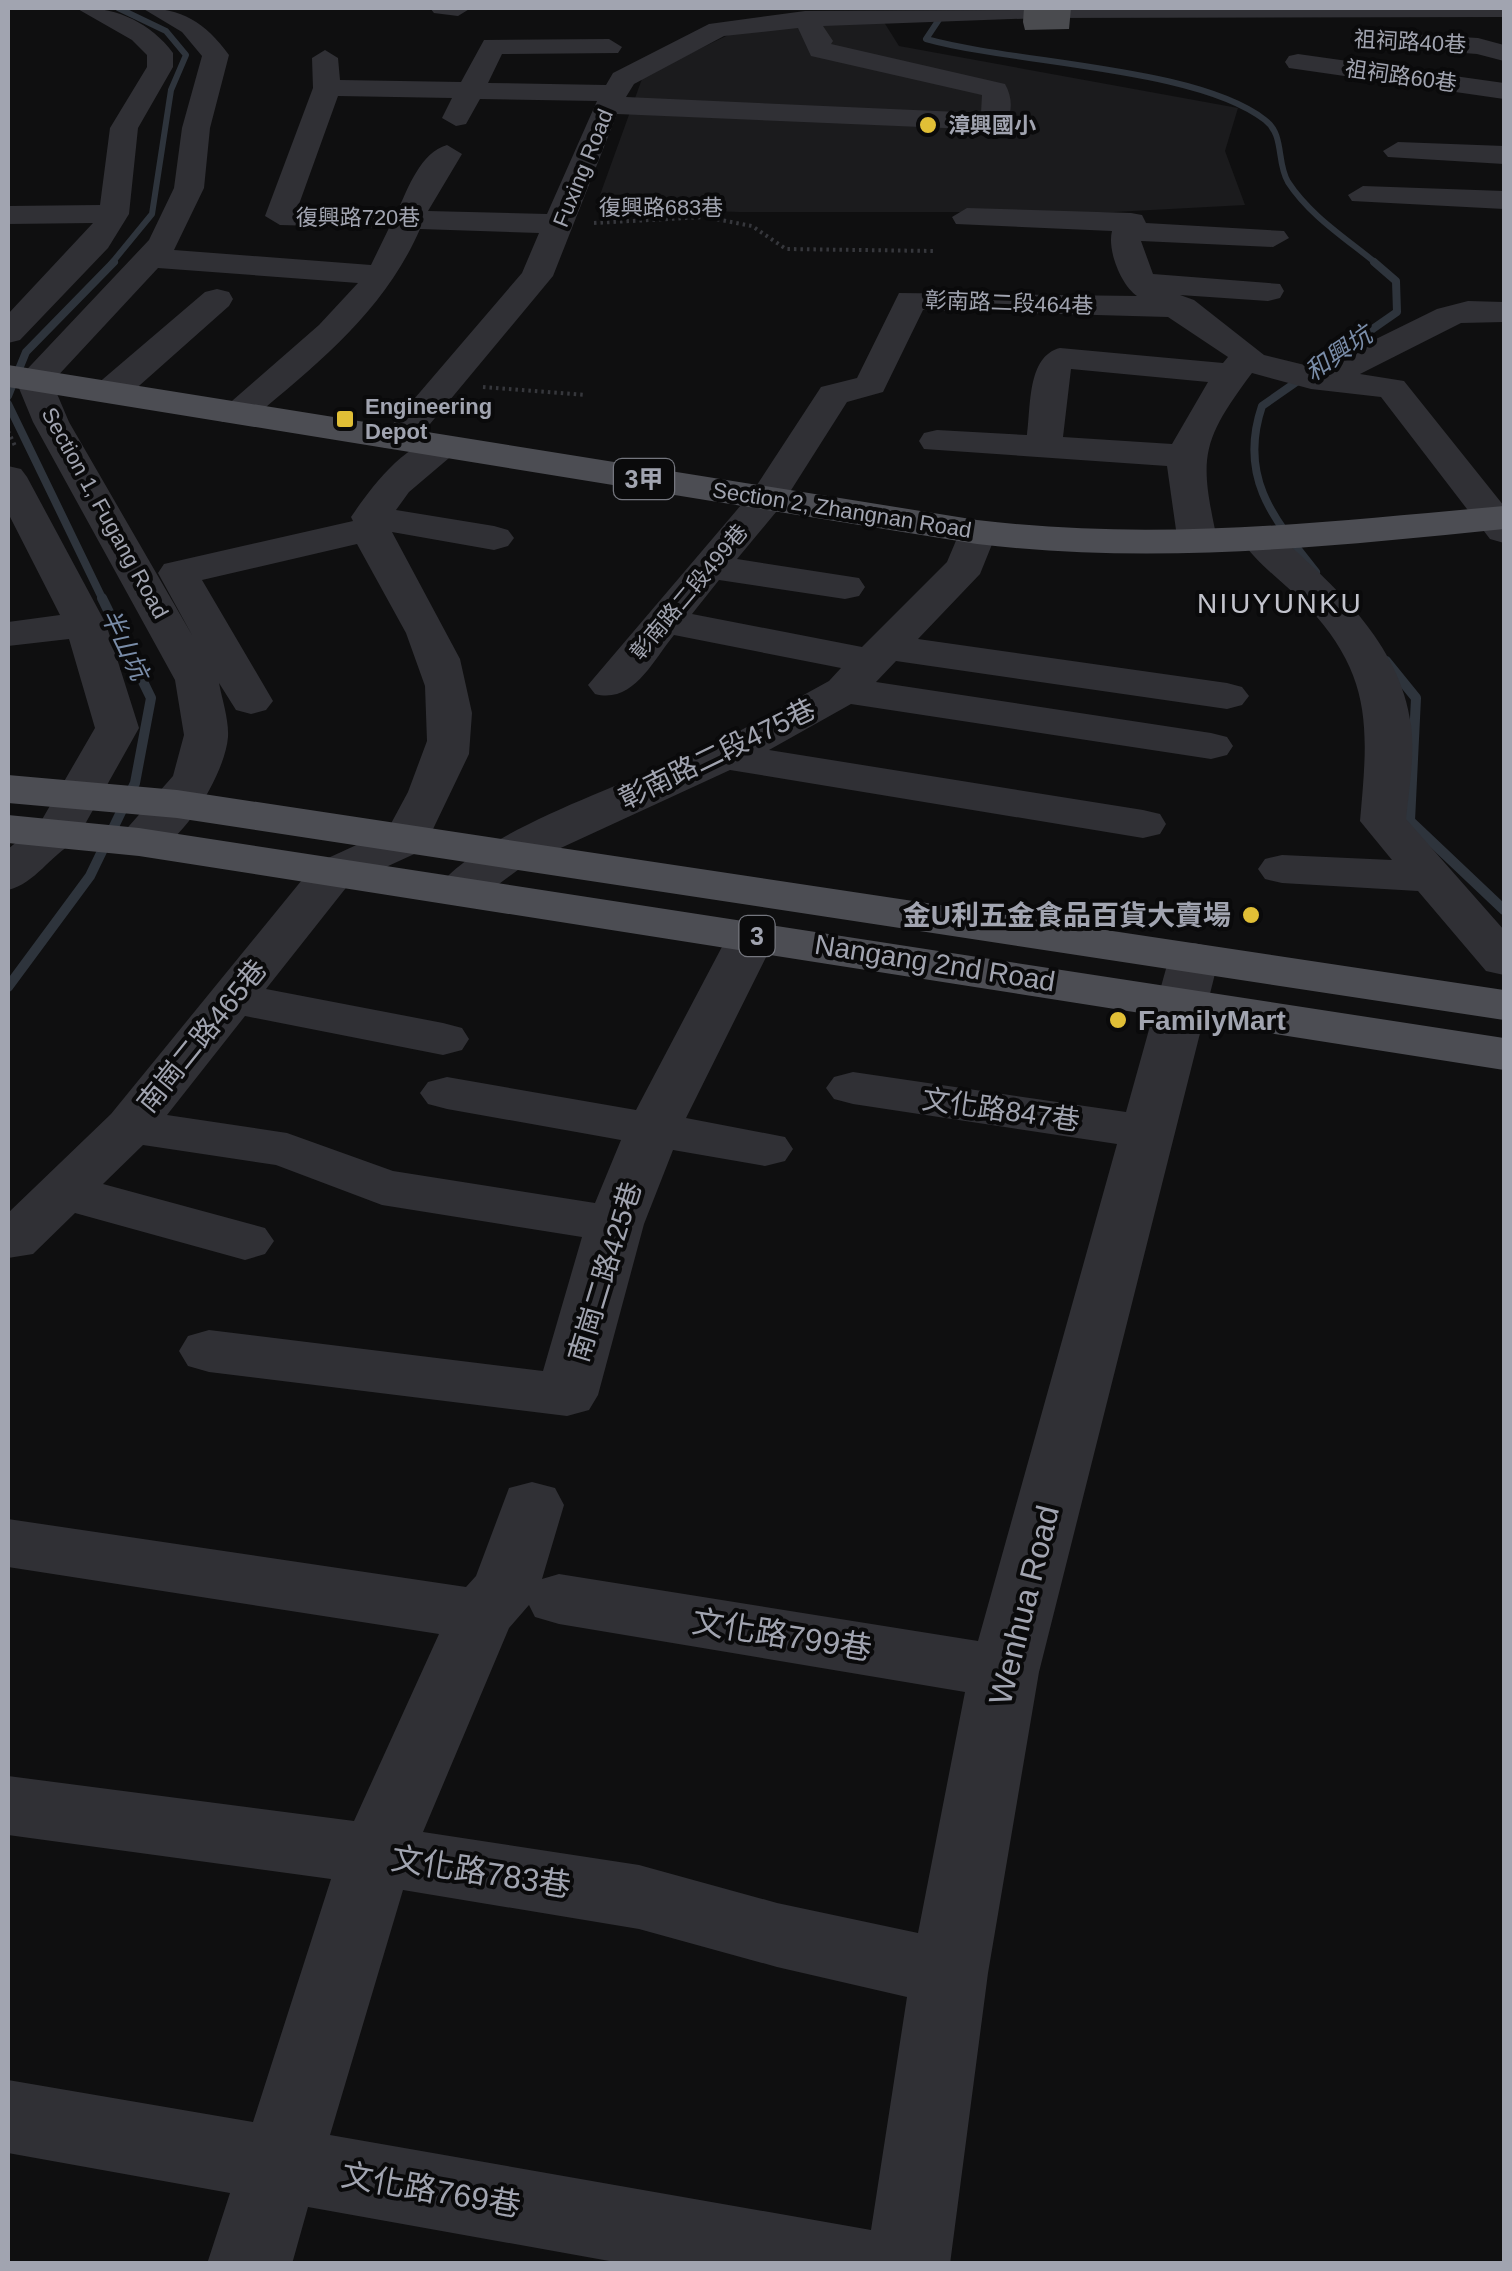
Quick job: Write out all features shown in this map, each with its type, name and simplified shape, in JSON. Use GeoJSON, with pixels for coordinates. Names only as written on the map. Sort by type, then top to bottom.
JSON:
{"type":"FeatureCollection","features":[{"type":"Feature","properties":{"kind":"main road","name":"Section 2, Zhangnan Road"},"geometry":{"type":"LineString","coordinates":[[19,378],[977,532],[1070,543],[1198,544],[1501,523]]}},
{"type":"Feature","properties":{"kind":"main road","name":"Nangang 2nd Road"},"geometry":{"type":"LineString","coordinates":[[8,789],[139,842],[752,935],[1189,980],[1504,1006]]}},
{"type":"Feature","properties":{"kind":"main road","name":"Nangang 2nd Road"},"geometry":{"type":"LineString","coordinates":[[8,828],[70,813],[177,804],[509,854],[1189,980],[1504,1054]]}},
{"type":"Feature","properties":{"kind":"street"},"geometry":{"type":"LineString","coordinates":[[8,333],[98,242],[114,214],[124,128],[160,68],[160,53],[142,34],[100,8]]}},
{"type":"Feature","properties":{"kind":"street","name":"Section 1, Fugang Road"},"geometry":{"type":"LineString","coordinates":[[139,842],[177,804],[196,776],[206,735],[197,680],[52,422],[19,378],[163,244],[189,188],[196,128],[216,55],[191,26],[154,8]]}},
{"type":"Feature","properties":{"kind":"street"},"geometry":{"type":"LineString","coordinates":[[443,8],[458,8]]}},
{"type":"Feature","properties":{"kind":"street","name":"Fuxing Road"},"geometry":{"type":"LineString","coordinates":[[397,440],[537,276],[611,99],[633,70],[718,29],[812,30],[1040,10],[1504,9]]}},
{"type":"Feature","properties":{"kind":"street","name":"復興路720巷"},"geometry":{"type":"LineString","coordinates":[[561,224],[280,216],[326,73],[471,91],[992,122],[998,106],[994,90],[845,58],[850,55],[812,30]]}},
{"type":"Feature","properties":{"kind":"street","name":"祖祠路40巷"},"geometry":{"type":"LineString","coordinates":[[1388,41],[1478,46],[1504,53]]}},
{"type":"Feature","properties":{"kind":"street"},"geometry":{"type":"LineString","coordinates":[[455,122],[493,46],[609,47]]}},
{"type":"Feature","properties":{"kind":"street","name":"祖祠路60巷"},"geometry":{"type":"LineString","coordinates":[[1298,62],[1504,91]]}},
{"type":"Feature","properties":{"kind":"street"},"geometry":{"type":"LineString","coordinates":[[1398,150],[1473,167],[1504,155]]}},
{"type":"Feature","properties":{"kind":"street"},"geometry":{"type":"LineString","coordinates":[[235,414],[324,342],[381,275],[414,217],[432,168],[447,154]]}},
{"type":"Feature","properties":{"kind":"street"},"geometry":{"type":"LineString","coordinates":[[1363,195],[1504,200]]}},
{"type":"Feature","properties":{"kind":"street"},"geometry":{"type":"LineString","coordinates":[[10,229],[114,214]]}},
{"type":"Feature","properties":{"kind":"street"},"geometry":{"type":"LineString","coordinates":[[237,265],[280,216]]}},
{"type":"Feature","properties":{"kind":"street"},"geometry":{"type":"LineString","coordinates":[[967,217],[1131,222],[1126,231],[1140,283],[1246,355],[1207,409],[1188,456],[1185,474],[1198,544]]}},
{"type":"Feature","properties":{"kind":"street"},"geometry":{"type":"LineString","coordinates":[[1126,231],[1274,238]]}},
{"type":"Feature","properties":{"kind":"street"},"geometry":{"type":"LineString","coordinates":[[149,258],[381,275]]}},
{"type":"Feature","properties":{"kind":"street"},"geometry":{"type":"LineString","coordinates":[[1140,283],[1268,290]]}},
{"type":"Feature","properties":{"kind":"street"},"geometry":{"type":"LineString","coordinates":[[109,393],[217,299]]}},
{"type":"Feature","properties":{"kind":"street","name":"彰南路二段464巷"},"geometry":{"type":"LineString","coordinates":[[768,498],[834,395],[872,384],[911,300],[1182,308]]}},
{"type":"Feature","properties":{"kind":"street"},"geometry":{"type":"LineString","coordinates":[[1305,376],[1468,311],[1504,312]]}},
{"type":"Feature","properties":{"kind":"street"},"geometry":{"type":"LineString","coordinates":[[1044,447],[1054,365],[1060,358],[1066,322]]}},
{"type":"Feature","properties":{"kind":"street"},"geometry":{"type":"LineString","coordinates":[[1305,376],[1337,340]]}},
{"type":"Feature","properties":{"kind":"street"},"geometry":{"type":"LineString","coordinates":[[1060,358],[1237,367],[1392,388],[1501,523]]}},
{"type":"Feature","properties":{"kind":"street"},"geometry":{"type":"LineString","coordinates":[[937,440],[1188,456]]}},
{"type":"Feature","properties":{"kind":"street"},"geometry":{"type":"LineString","coordinates":[[371,523],[383,497],[444,447]]}},
{"type":"Feature","properties":{"kind":"street"},"geometry":{"type":"LineString","coordinates":[[8,477],[86,624],[118,728],[70,813],[8,876]]}},
{"type":"Feature","properties":{"kind":"street","name":"彰南路二段499巷"},"geometry":{"type":"LineString","coordinates":[[610,685],[768,498]]}},
{"type":"Feature","properties":{"kind":"street"},"geometry":{"type":"LineString","coordinates":[[332,874],[406,840],[449,742],[448,688],[438,656],[371,523]]}},
{"type":"Feature","properties":{"kind":"street"},"geometry":{"type":"LineString","coordinates":[[251,701],[178,572],[371,523],[494,538]]}},
{"type":"Feature","properties":{"kind":"street","name":"彰南路二段475巷"},"geometry":{"type":"LineString","coordinates":[[459,891],[509,854],[726,756],[869,666],[966,566],[977,532]]}},
{"type":"Feature","properties":{"kind":"street"},"geometry":{"type":"LineString","coordinates":[[1279,539],[1375,669],[1390,726],[1383,821],[1504,960]]}},
{"type":"Feature","properties":{"kind":"street"},"geometry":{"type":"LineString","coordinates":[[712,566],[845,587]]}},
{"type":"Feature","properties":{"kind":"street"},"geometry":{"type":"LineString","coordinates":[[664,621],[1211,746]]}},
{"type":"Feature","properties":{"kind":"street"},"geometry":{"type":"LineString","coordinates":[[8,634],[86,624]]}},
{"type":"Feature","properties":{"kind":"street"},"geometry":{"type":"LineString","coordinates":[[869,666],[1227,696]]}},
{"type":"Feature","properties":{"kind":"street"},"geometry":{"type":"LineString","coordinates":[[726,756],[1143,824]]}},
{"type":"Feature","properties":{"kind":"street"},"geometry":{"type":"LineString","coordinates":[[1282,869],[1432,877]]}},
{"type":"Feature","properties":{"kind":"street","name":"南崗二路465巷"},"geometry":{"type":"LineString","coordinates":[[13,1241],[130,1126],[332,874]]}},
{"type":"Feature","properties":{"kind":"street","name":"南崗二路425巷"},"geometry":{"type":"LineString","coordinates":[[209,1351],[567,1395],[615,1224],[652,1130],[752,935]]}},
{"type":"Feature","properties":{"kind":"street","name":"Wenhua Road"},"geometry":{"type":"LineString","coordinates":[[908,2264],[948,1973],[1004,1672],[1189,980]]}},
{"type":"Feature","properties":{"kind":"street"},"geometry":{"type":"LineString","coordinates":[[232,998],[443,1039]]}},
{"type":"Feature","properties":{"kind":"street","name":"文化路847巷"},"geometry":{"type":"LineString","coordinates":[[853,1088],[1149,1132]]}},
{"type":"Feature","properties":{"kind":"street"},"geometry":{"type":"LineString","coordinates":[[447,1093],[764,1149]]}},
{"type":"Feature","properties":{"kind":"street"},"geometry":{"type":"LineString","coordinates":[[130,1126],[287,1150],[382,1187],[615,1224]]}},
{"type":"Feature","properties":{"kind":"street"},"geometry":{"type":"LineString","coordinates":[[66,1192],[244,1242]]}},
{"type":"Feature","properties":{"kind":"street"},"geometry":{"type":"LineString","coordinates":[[248,2264],[376,1855],[481,1616],[506,1587],[532,1505]]}},
{"type":"Feature","properties":{"kind":"street"},"geometry":{"type":"LineString","coordinates":[[8,1543],[481,1616]]}},
{"type":"Feature","properties":{"kind":"street","name":"文化路799巷"},"geometry":{"type":"LineString","coordinates":[[559,1599],[1004,1672]]}},
{"type":"Feature","properties":{"kind":"street","name":"文化路783巷"},"geometry":{"type":"LineString","coordinates":[[8,1805],[376,1855],[639,1897],[948,1973]]}},
{"type":"Feature","properties":{"kind":"street","name":"文化路769巷"},"geometry":{"type":"LineString","coordinates":[[8,2117],[855,2264]]}},
{"type":"Feature","properties":{"kind":"path","name":"復興路683巷"},"geometry":{"type":"LineString","coordinates":[[561,224],[706,217],[752,226],[786,249],[934,251]]}},
{"type":"Feature","properties":{"kind":"path"},"geometry":{"type":"LineString","coordinates":[[442,384],[586,395]]}},
{"type":"Feature","properties":{"kind":"shaded area","name":"漳興國小"},"geometry":{"type":"Polygon","coordinates":[[[882,19],[899,46],[1238,108],[1225,151],[1245,205],[1114,212],[739,212],[596,206],[643,76],[747,26],[882,19]]]}},
{"type":"Feature","properties":{"kind":"waterway","name":"半山坑"},"geometry":{"type":"LineString","coordinates":[[111,264],[152,214],[171,90],[186,55],[166,31],[118,8]]}},
{"type":"Feature","properties":{"kind":"waterway","name":"和興坑"},"geometry":{"type":"LineString","coordinates":[[940,18],[926,39],[1152,78],[1235,102],[1271,126],[1284,174],[1297,194],[1377,264]]}},
{"type":"Feature","properties":{"kind":"waterway","name":"半山坑"},"geometry":{"type":"LineString","coordinates":[[8,396],[26,352],[114,262]]}},
{"type":"Feature","properties":{"kind":"waterway","name":"和興坑"},"geometry":{"type":"LineString","coordinates":[[1316,572],[1286,533],[1264,495],[1254,454],[1256,431],[1262,406],[1397,312],[1396,281],[1374,262]]}},
{"type":"Feature","properties":{"kind":"waterway","name":"半山坑"},"geometry":{"type":"LineString","coordinates":[[8,404],[103,600]]}},
{"type":"Feature","properties":{"kind":"waterway","name":"半山坑"},"geometry":{"type":"LineString","coordinates":[[8,987],[90,876],[135,783],[151,698],[102,598]]}},
{"type":"Feature","properties":{"kind":"waterway","name":"和興坑"},"geometry":{"type":"LineString","coordinates":[[1386,661],[1416,698],[1410,821],[1504,910]]}},
{"type":"Feature","properties":{"kind":"place","name":"漳興國小"},"geometry":{"type":"Point","coordinates":[928,125]}},
{"type":"Feature","properties":{"kind":"place","name":"Engineering Depot"},"geometry":{"type":"Point","coordinates":[345,419]}},
{"type":"Feature","properties":{"kind":"place","name":"金U利五金食品百貨大賣場"},"geometry":{"type":"Point","coordinates":[1251,915]}},
{"type":"Feature","properties":{"kind":"place","name":"FamilyMart"},"geometry":{"type":"Point","coordinates":[1118,1020]}},
{"type":"Feature","properties":{"kind":"district","name":"NIUYUNKU"},"geometry":{"type":"Point","coordinates":[1280,603]}}]}
